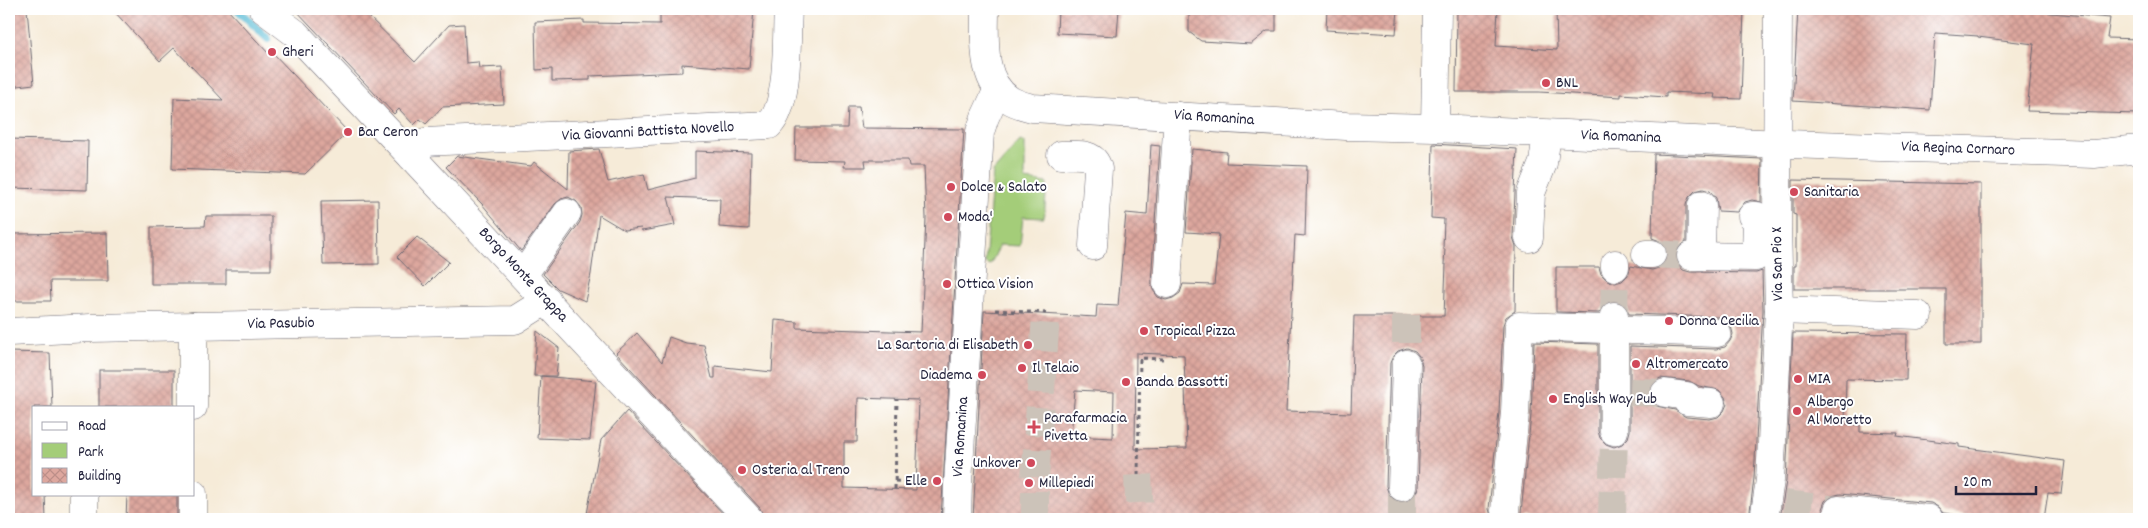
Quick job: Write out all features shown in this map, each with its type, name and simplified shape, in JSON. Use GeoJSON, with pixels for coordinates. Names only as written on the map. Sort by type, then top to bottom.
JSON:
{"type":"FeatureCollection","features":[{"type":"Feature","properties":{"kind":"street","name":"Borgo Monte Grappa"},"geometry":{"type":"LineString","coordinates":[[263,9],[295,33]]}},
{"type":"Feature","properties":{"kind":"street","name":"Borgo Monte Grappa"},"geometry":{"type":"LineString","coordinates":[[278,9],[295,33],[547,300],[749,519]]}},
{"type":"Feature","properties":{"kind":"street","name":"Via Giovanni Battista Novello"},"geometry":{"type":"LineString","coordinates":[[412,157],[425,142],[769,125],[778,113],[784,95],[788,9]]}},
{"type":"Feature","properties":{"kind":"street"},"geometry":{"type":"LineString","coordinates":[[985,9],[986,56],[996,86]]}},
{"type":"Feature","properties":{"kind":"street"},"geometry":{"type":"LineString","coordinates":[[1435,128],[1437,9]]}},
{"type":"Feature","properties":{"kind":"street","name":"Via San Pio X"},"geometry":{"type":"LineString","coordinates":[[1772,508],[1779,310],[1778,9]]}},
{"type":"Feature","properties":{"kind":"street","name":"Via Romanina"},"geometry":{"type":"LineString","coordinates":[[957,519],[980,132],[996,86],[1011,101],[1032,108],[1346,126],[1435,128],[1777,144]]}},
{"type":"Feature","properties":{"kind":"street"},"geometry":{"type":"LineString","coordinates":[[1167,284],[1178,116]]}},
{"type":"Feature","properties":{"kind":"street"},"geometry":{"type":"LineString","coordinates":[[1529,238],[1531,193],[1543,163],[1547,134]]}},
{"type":"Feature","properties":{"kind":"street","name":"Via Regina Cornaro"},"geometry":{"type":"LineString","coordinates":[[1777,144],[2094,154],[2139,149]]}},
{"type":"Feature","properties":{"kind":"street"},"geometry":{"type":"LineString","coordinates":[[1061,155],[1089,156],[1097,162],[1092,246]]}},
{"type":"Feature","properties":{"kind":"street"},"geometry":{"type":"LineString","coordinates":[[1702,205],[1696,256],[1756,257],[1757,216],[1752,216]]}},
{"type":"Feature","properties":{"kind":"street"},"geometry":{"type":"LineString","coordinates":[[523,275],[567,213]]}},
{"type":"Feature","properties":{"kind":"street","name":"Via Pasubio"},"geometry":{"type":"LineString","coordinates":[[9,332],[194,326],[515,320],[547,300]]}},
{"type":"Feature","properties":{"kind":"street"},"geometry":{"type":"LineString","coordinates":[[1779,310],[1918,315]]}},
{"type":"Feature","properties":{"kind":"street"},"geometry":{"type":"LineString","coordinates":[[1614,323],[1622,392],[1614,431]]}},
{"type":"Feature","properties":{"kind":"street"},"geometry":{"type":"LineString","coordinates":[[1505,511],[1515,413],[1518,326],[1614,323],[1717,333]]}},
{"type":"Feature","properties":{"kind":"street"},"geometry":{"type":"LineString","coordinates":[[193,406],[194,326]]}},
{"type":"Feature","properties":{"kind":"street"},"geometry":{"type":"LineString","coordinates":[[1402,487],[1406,364]]}},
{"type":"Feature","properties":{"kind":"street"},"geometry":{"type":"LineString","coordinates":[[1665,393],[1687,396],[1687,401],[1711,403]]}},
{"type":"Feature","properties":{"kind":"street"},"geometry":{"type":"LineString","coordinates":[[84,496],[84,519]]}},
{"type":"Feature","properties":{"kind":"street"},"geometry":{"type":"LineString","coordinates":[[193,496],[193,519]]}},
{"type":"Feature","properties":{"kind":"street"},"geometry":{"type":"LineString","coordinates":[[1838,510],[1929,519]]}},
{"type":"Feature","properties":{"kind":"path"},"geometry":{"type":"LineString","coordinates":[[969,309],[1046,313]]}},
{"type":"Feature","properties":{"kind":"path"},"geometry":{"type":"LineString","coordinates":[[1138,475],[1140,358],[1163,359],[1163,354]]}},
{"type":"Feature","properties":{"kind":"path"},"geometry":{"type":"LineString","coordinates":[[895,489],[897,399]]}},
{"type":"Feature","properties":{"kind":"path"},"geometry":{"type":"LineString","coordinates":[[894,481],[916,482]]}},
{"type":"Feature","properties":{"kind":"green space"},"geometry":{"type":"Polygon","coordinates":[[[1020,141],[1025,143],[1025,180],[1047,183],[1044,218],[1023,217],[1020,246],[1000,245],[990,265],[985,263],[993,172],[1020,141]]]}},
{"type":"Feature","properties":{"kind":"building"},"geometry":{"type":"Polygon","coordinates":[[[9,9],[27,9],[34,84],[9,87],[9,9]]]}},
{"type":"Feature","properties":{"kind":"building"},"geometry":{"type":"Polygon","coordinates":[[[112,9],[227,9],[270,55],[272,52],[348,132],[305,174],[172,169],[174,98],[223,100],[174,48],[160,61],[112,9]]]}},
{"type":"Feature","properties":{"kind":"building"},"geometry":{"type":"Polygon","coordinates":[[[295,9],[361,9],[415,62],[449,25],[464,24],[466,63],[478,62],[479,68],[502,67],[504,104],[442,107],[426,124],[420,119],[414,125],[399,109],[394,114],[295,9]]]}},
{"type":"Feature","properties":{"kind":"building"},"geometry":{"type":"Polygon","coordinates":[[[660,9],[754,9],[749,69],[682,64],[682,72],[590,76],[590,80],[552,81],[552,69],[536,70],[535,22],[584,20],[584,23],[660,24],[660,9]]]}},
{"type":"Feature","properties":{"kind":"building"},"geometry":{"type":"Polygon","coordinates":[[[1058,9],[1119,9],[1117,36],[1057,33],[1058,9]]]}},
{"type":"Feature","properties":{"kind":"building"},"geometry":{"type":"Polygon","coordinates":[[[1189,9],[1276,9],[1276,31],[1267,31],[1251,44],[1201,41],[1189,32],[1189,9]]]}},
{"type":"Feature","properties":{"kind":"building"},"geometry":{"type":"Polygon","coordinates":[[[1327,9],[1398,9],[1396,34],[1326,30],[1327,9]]]}},
{"type":"Feature","properties":{"kind":"building"},"geometry":{"type":"Polygon","coordinates":[[[1457,9],[1498,9],[1496,46],[1557,50],[1556,9],[1744,9],[1741,99],[1714,98],[1715,94],[1666,92],[1666,97],[1621,94],[1621,97],[1539,92],[1456,92],[1457,9]]]}},
{"type":"Feature","properties":{"kind":"building"},"geometry":{"type":"Polygon","coordinates":[[[1798,9],[2040,9],[2039,12],[2110,18],[2107,38],[2139,39],[2139,114],[2027,111],[2034,44],[1978,36],[1935,33],[1930,110],[1793,101],[1798,9]]]}},
{"type":"Feature","properties":{"kind":"building"},"geometry":{"type":"Polygon","coordinates":[[[848,107],[859,107],[862,128],[964,129],[941,519],[764,519],[760,508],[616,353],[637,333],[662,362],[669,337],[686,343],[704,345],[712,378],[715,378],[715,366],[772,372],[775,320],[797,322],[797,328],[921,332],[926,218],[924,166],[909,166],[908,160],[865,160],[866,167],[844,167],[845,161],[795,160],[796,128],[847,128],[848,107]],[[858,398],[857,442],[844,442],[844,488],[916,490],[919,400],[858,398]]]}},
{"type":"Feature","properties":{"kind":"building"},"geometry":{"type":"Polygon","coordinates":[[[9,139],[88,141],[87,190],[9,188],[9,139]]]}},
{"type":"Feature","properties":{"kind":"building"},"geometry":{"type":"Polygon","coordinates":[[[1433,144],[1517,149],[1513,237],[1516,246],[1515,311],[1506,317],[1503,325],[1499,412],[1489,509],[1492,519],[973,519],[984,311],[1096,317],[1097,305],[1118,306],[1126,213],[1147,215],[1151,145],[1160,146],[1151,283],[1158,297],[1166,300],[1180,293],[1183,284],[1214,285],[1219,234],[1186,232],[1192,149],[1227,152],[1226,163],[1307,166],[1305,236],[1295,235],[1286,411],[1351,413],[1354,316],[1444,316],[1446,264],[1444,264],[1445,249],[1443,249],[1444,219],[1431,218],[1433,144]],[[1407,348],[1398,351],[1390,363],[1386,486],[1393,500],[1401,503],[1410,500],[1418,488],[1422,365],[1415,351],[1407,348]],[[1136,353],[1135,449],[1187,448],[1184,355],[1136,353]],[[1075,390],[1071,436],[1113,438],[1114,392],[1075,390]]]}},
{"type":"Feature","properties":{"kind":"building"},"geometry":{"type":"Polygon","coordinates":[[[599,149],[608,182],[644,174],[648,190],[695,178],[695,151],[751,153],[749,229],[719,227],[720,199],[668,197],[675,225],[642,231],[641,228],[624,230],[599,215],[591,274],[585,301],[558,289],[543,274],[580,222],[582,215],[581,207],[576,201],[568,197],[561,199],[555,204],[521,251],[482,204],[446,167],[457,156],[531,166],[534,162],[568,189],[569,151],[599,149]]]}},
{"type":"Feature","properties":{"kind":"building"},"geometry":{"type":"Polygon","coordinates":[[[1654,154],[1762,159],[1761,202],[1752,200],[1745,202],[1737,212],[1718,211],[1716,198],[1710,191],[1703,189],[1695,191],[1689,197],[1686,205],[1686,242],[1678,248],[1675,255],[1678,264],[1683,270],[1690,272],[1756,273],[1762,271],[1763,310],[1754,478],[1749,519],[1518,519],[1521,513],[1531,415],[1534,342],[1598,344],[1598,431],[1600,438],[1606,444],[1614,447],[1622,444],[1628,438],[1630,431],[1630,346],[1716,349],[1725,347],[1730,341],[1733,334],[1731,326],[1726,320],[1718,317],[1629,314],[1627,308],[1622,303],[1614,300],[1606,303],[1599,313],[1556,312],[1556,267],[1599,267],[1601,274],[1607,280],[1615,283],[1622,281],[1628,275],[1631,266],[1652,270],[1659,268],[1665,262],[1668,254],[1666,247],[1660,241],[1652,238],[1654,154]],[[1660,378],[1652,384],[1650,391],[1651,399],[1656,406],[1675,410],[1686,417],[1710,419],[1718,417],[1724,411],[1727,404],[1725,397],[1719,390],[1699,386],[1689,381],[1660,378]]]}},
{"type":"Feature","properties":{"kind":"building"},"geometry":{"type":"Polygon","coordinates":[[[1793,180],[1981,184],[1981,344],[1946,344],[1946,289],[1794,289],[1796,215],[1793,214],[1793,180]]]}},
{"type":"Feature","properties":{"kind":"building"},"geometry":{"type":"Polygon","coordinates":[[[378,200],[379,264],[323,265],[321,201],[378,200]]]}},
{"type":"Feature","properties":{"kind":"building"},"geometry":{"type":"Polygon","coordinates":[[[206,216],[271,216],[271,270],[226,270],[226,284],[151,284],[151,227],[205,226],[206,216]]]}},
{"type":"Feature","properties":{"kind":"building"},"geometry":{"type":"Polygon","coordinates":[[[107,233],[108,281],[50,281],[51,301],[9,301],[9,234],[107,233]]]}},
{"type":"Feature","properties":{"kind":"building"},"geometry":{"type":"Polygon","coordinates":[[[417,237],[449,262],[425,286],[397,257],[417,237]]]}},
{"type":"Feature","properties":{"kind":"building"},"geometry":{"type":"Polygon","coordinates":[[[537,331],[559,348],[556,376],[534,376],[537,331]]]}},
{"type":"Feature","properties":{"kind":"building"},"geometry":{"type":"Polygon","coordinates":[[[1793,333],[1907,334],[1906,380],[1846,379],[1845,424],[1860,425],[1860,432],[1898,433],[1897,436],[1959,444],[1959,447],[2065,461],[2061,494],[2048,493],[2044,519],[1989,519],[1943,513],[1931,503],[1840,494],[1831,496],[1825,501],[1822,509],[1826,519],[1780,519],[1786,481],[1793,333]]]}},
{"type":"Feature","properties":{"kind":"building"},"geometry":{"type":"Polygon","coordinates":[[[9,352],[50,353],[52,406],[32,406],[32,496],[45,496],[46,519],[9,519],[9,352]]]}},
{"type":"Feature","properties":{"kind":"building"},"geometry":{"type":"Polygon","coordinates":[[[99,370],[174,370],[174,406],[99,406],[99,370]]]}},
{"type":"Feature","properties":{"kind":"building"},"geometry":{"type":"Polygon","coordinates":[[[541,376],[596,381],[590,440],[537,438],[541,376]]]}},
{"type":"Feature","properties":{"kind":"building"},"geometry":{"type":"Polygon","coordinates":[[[627,411],[728,519],[586,519],[601,440],[627,411]]]}},
{"type":"Feature","properties":{"kind":"building"},"geometry":{"type":"Polygon","coordinates":[[[127,496],[177,496],[177,519],[126,519],[127,496]]]}},
{"type":"Feature","properties":{"kind":"waterway"},"geometry":{"type":"LineString","coordinates":[[237,9],[268,39]]}},
{"type":"Feature","properties":{"kind":"tunnel"},"geometry":{"type":"LineString","coordinates":[[1652,254],[1691,256]]}},
{"type":"Feature","properties":{"kind":"tunnel"},"geometry":{"type":"LineString","coordinates":[[1614,316],[1615,267]]}},
{"type":"Feature","properties":{"kind":"tunnel"},"geometry":{"type":"LineString","coordinates":[[1035,519],[1035,479],[1046,315]]}},
{"type":"Feature","properties":{"kind":"tunnel"},"geometry":{"type":"LineString","coordinates":[[1406,315],[1406,364]]}},
{"type":"Feature","properties":{"kind":"tunnel"},"geometry":{"type":"LineString","coordinates":[[1630,392],[1665,393]]}},
{"type":"Feature","properties":{"kind":"tunnel"},"geometry":{"type":"LineString","coordinates":[[1612,519],[1614,431]]}},
{"type":"Feature","properties":{"kind":"tunnel"},"geometry":{"type":"LineString","coordinates":[[1138,475],[1140,519]]}},
{"type":"Feature","properties":{"kind":"tunnel"},"geometry":{"type":"LineString","coordinates":[[1402,487],[1402,519]]}},
{"type":"Feature","properties":{"kind":"tunnel"},"geometry":{"type":"LineString","coordinates":[[1784,504],[1838,510]]}},
{"type":"Feature","properties":{"kind":"place","name":"Gheri"},"geometry":{"type":"Point","coordinates":[272,52]}},
{"type":"Feature","properties":{"kind":"place","name":"BNL"},"geometry":{"type":"Point","coordinates":[1546,83]}},
{"type":"Feature","properties":{"kind":"place","name":"Bar Ceron"},"geometry":{"type":"Point","coordinates":[348,132]}},
{"type":"Feature","properties":{"kind":"place","name":"Dolce & Salato"},"geometry":{"type":"Point","coordinates":[951,187]}},
{"type":"Feature","properties":{"kind":"place","name":"Sanitaria"},"geometry":{"type":"Point","coordinates":[1794,192]}},
{"type":"Feature","properties":{"kind":"place","name":"Moda'"},"geometry":{"type":"Point","coordinates":[948,217]}},
{"type":"Feature","properties":{"kind":"place","name":"Ottica Vision"},"geometry":{"type":"Point","coordinates":[947,284]}},
{"type":"Feature","properties":{"kind":"place","name":"Donna Cecilia"},"geometry":{"type":"Point","coordinates":[1669,321]}},
{"type":"Feature","properties":{"kind":"place","name":"Tropical Pizza"},"geometry":{"type":"Point","coordinates":[1144,331]}},
{"type":"Feature","properties":{"kind":"place","name":"La Sartoria di Elisabeth"},"geometry":{"type":"Point","coordinates":[1028,345]}},
{"type":"Feature","properties":{"kind":"place","name":"Altromercato"},"geometry":{"type":"Point","coordinates":[1636,364]}},
{"type":"Feature","properties":{"kind":"place","name":"Il Telaio"},"geometry":{"type":"Point","coordinates":[1022,368]}},
{"type":"Feature","properties":{"kind":"place","name":"Diadema"},"geometry":{"type":"Point","coordinates":[982,375]}},
{"type":"Feature","properties":{"kind":"place","name":"MIA"},"geometry":{"type":"Point","coordinates":[1798,379]}},
{"type":"Feature","properties":{"kind":"place","name":"Banda Bassotti"},"geometry":{"type":"Point","coordinates":[1126,382]}},
{"type":"Feature","properties":{"kind":"place","name":"English Way Pub"},"geometry":{"type":"Point","coordinates":[1553,399]}},
{"type":"Feature","properties":{"kind":"place","name":"Albergo Al Moretto"},"geometry":{"type":"Point","coordinates":[1797,411]}},
{"type":"Feature","properties":{"kind":"place","name":"Parafarmacia Pivetta"},"geometry":{"type":"Point","coordinates":[1034,427]}},
{"type":"Feature","properties":{"kind":"place","name":"Unkover"},"geometry":{"type":"Point","coordinates":[1031,463]}},
{"type":"Feature","properties":{"kind":"place","name":"Osteria al Treno"},"geometry":{"type":"Point","coordinates":[742,470]}},
{"type":"Feature","properties":{"kind":"place","name":"Elle"},"geometry":{"type":"Point","coordinates":[937,481]}},
{"type":"Feature","properties":{"kind":"place","name":"Millepiedi"},"geometry":{"type":"Point","coordinates":[1029,483]}}]}
